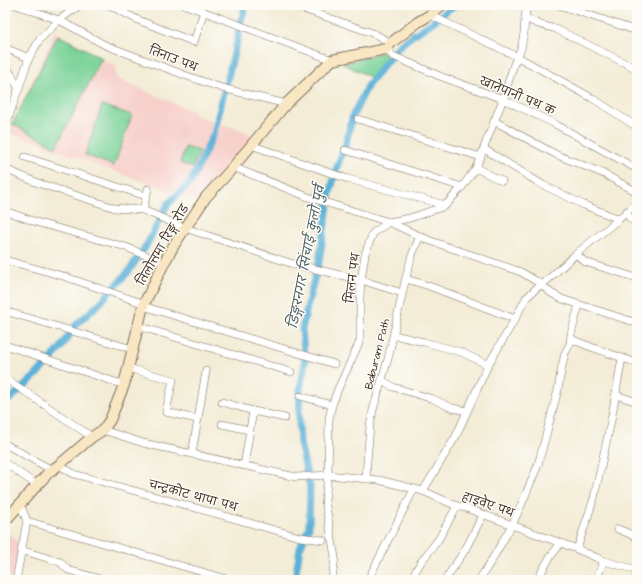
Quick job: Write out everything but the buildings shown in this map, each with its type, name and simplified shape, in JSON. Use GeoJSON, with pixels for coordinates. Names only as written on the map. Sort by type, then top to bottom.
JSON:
{"type":"FeatureCollection","features":[{"type":"Feature","properties":{"kind":"street","name":"तिनाउ पथ"},"geometry":{"type":"LineString","coordinates":[[16,5],[59,20],[105,44],[187,76],[224,88],[286,104]]}},
{"type":"Feature","properties":{"kind":"street"},"geometry":{"type":"LineString","coordinates":[[5,128],[29,58],[40,39],[59,20],[80,5]]}},
{"type":"Feature","properties":{"kind":"street"},"geometry":{"type":"LineString","coordinates":[[109,5],[138,20],[194,42],[204,11]]}},
{"type":"Feature","properties":{"kind":"street"},"geometry":{"type":"LineString","coordinates":[[186,5],[332,60],[390,49],[418,22],[430,16],[442,5]]}},
{"type":"Feature","properties":{"kind":"street","name":"खानेपानी पथ क"},"geometry":{"type":"LineString","coordinates":[[292,5],[375,34],[390,49],[442,77],[503,99],[552,123],[637,169]]}},
{"type":"Feature","properties":{"kind":"street","name":"मिलन पथ"},"geometry":{"type":"LineString","coordinates":[[332,580],[334,557],[325,501],[328,475],[329,419],[338,389],[360,341],[361,280],[366,254],[373,233],[389,222],[410,218],[445,206],[476,168],[503,99],[514,64],[521,49],[527,5]]}},
{"type":"Feature","properties":{"kind":"street"},"geometry":{"type":"LineString","coordinates":[[559,5],[637,31]]}},
{"type":"Feature","properties":{"kind":"street"},"geometry":{"type":"LineString","coordinates":[[430,16],[518,56],[592,98],[637,127]]}},
{"type":"Feature","properties":{"kind":"street"},"geometry":{"type":"LineString","coordinates":[[525,18],[538,24],[556,29],[637,69]]}},
{"type":"Feature","properties":{"kind":"street"},"geometry":{"type":"LineString","coordinates":[[5,48],[29,58]]}},
{"type":"Feature","properties":{"kind":"street","name":"तिलोत्तमा रिङ्ग रोड"},"geometry":{"type":"LineString","coordinates":[[5,520],[37,485],[92,437],[103,430],[110,420],[124,385],[144,305],[164,264],[185,228],[206,198],[286,104],[332,60]]}},
{"type":"Feature","properties":{"kind":"street"},"geometry":{"type":"LineString","coordinates":[[7,67],[19,89]]}},
{"type":"Feature","properties":{"kind":"street"},"geometry":{"type":"LineString","coordinates":[[358,119],[481,157]]}},
{"type":"Feature","properties":{"kind":"street"},"geometry":{"type":"LineString","coordinates":[[494,121],[557,155],[602,173],[637,192]]}},
{"type":"Feature","properties":{"kind":"street"},"geometry":{"type":"LineString","coordinates":[[251,145],[335,174],[445,206]]}},
{"type":"Feature","properties":{"kind":"street"},"geometry":{"type":"LineString","coordinates":[[484,149],[543,185],[619,220]]}},
{"type":"Feature","properties":{"kind":"street"},"geometry":{"type":"LineString","coordinates":[[345,150],[462,187]]}},
{"type":"Feature","properties":{"kind":"street"},"geometry":{"type":"LineString","coordinates":[[25,157],[147,192],[145,211]]}},
{"type":"Feature","properties":{"kind":"street"},"geometry":{"type":"LineString","coordinates":[[233,167],[315,199],[389,222],[428,240],[521,272],[562,299],[637,323]]}},
{"type":"Feature","properties":{"kind":"street"},"geometry":{"type":"LineString","coordinates":[[476,168],[502,182]]}},
{"type":"Feature","properties":{"kind":"street"},"geometry":{"type":"LineString","coordinates":[[5,169],[38,183],[116,208],[145,211],[185,228],[290,263],[361,280],[402,293]]}},
{"type":"Feature","properties":{"kind":"street"},"geometry":{"type":"LineString","coordinates":[[423,491],[456,436],[488,365],[526,298],[576,254],[619,220],[637,202]]}},
{"type":"Feature","properties":{"kind":"street"},"geometry":{"type":"LineString","coordinates":[[5,211],[39,223],[126,247],[164,264]]}},
{"type":"Feature","properties":{"kind":"street"},"geometry":{"type":"LineString","coordinates":[[627,211],[629,217],[637,224]]}},
{"type":"Feature","properties":{"kind":"street","name":"Baburam Path"},"geometry":{"type":"LineString","coordinates":[[366,479],[370,426],[373,410],[388,359],[412,255],[420,236]]}},
{"type":"Feature","properties":{"kind":"street"},"geometry":{"type":"LineString","coordinates":[[576,254],[585,262],[637,278]]}},
{"type":"Feature","properties":{"kind":"street"},"geometry":{"type":"LineString","coordinates":[[5,260],[63,276],[144,305],[334,364]]}},
{"type":"Feature","properties":{"kind":"street"},"geometry":{"type":"LineString","coordinates":[[406,279],[429,286],[515,319]]}},
{"type":"Feature","properties":{"kind":"street"},"geometry":{"type":"LineString","coordinates":[[478,580],[490,563],[512,525],[524,501],[538,465],[558,390],[565,353],[570,344],[579,305]]}},
{"type":"Feature","properties":{"kind":"street"},"geometry":{"type":"LineString","coordinates":[[5,311],[132,349]]}},
{"type":"Feature","properties":{"kind":"street"},"geometry":{"type":"LineString","coordinates":[[138,326],[291,372]]}},
{"type":"Feature","properties":{"kind":"street"},"geometry":{"type":"LineString","coordinates":[[394,335],[461,352],[488,365]]}},
{"type":"Feature","properties":{"kind":"street"},"geometry":{"type":"LineString","coordinates":[[571,339],[637,364]]}},
{"type":"Feature","properties":{"kind":"street"},"geometry":{"type":"LineString","coordinates":[[5,345],[124,385]]}},
{"type":"Feature","properties":{"kind":"street"},"geometry":{"type":"LineString","coordinates":[[577,549],[594,498],[616,395],[622,358]]}},
{"type":"Feature","properties":{"kind":"street"},"geometry":{"type":"LineString","coordinates":[[128,368],[173,380],[166,412],[197,419]]}},
{"type":"Feature","properties":{"kind":"street"},"geometry":{"type":"LineString","coordinates":[[192,454],[206,371]]}},
{"type":"Feature","properties":{"kind":"street"},"geometry":{"type":"LineString","coordinates":[[5,378],[92,437]]}},
{"type":"Feature","properties":{"kind":"street"},"geometry":{"type":"LineString","coordinates":[[382,380],[393,387],[433,399],[452,408],[467,411]]}},
{"type":"Feature","properties":{"kind":"street"},"geometry":{"type":"LineString","coordinates":[[616,395],[637,402]]}},
{"type":"Feature","properties":{"kind":"street"},"geometry":{"type":"LineString","coordinates":[[300,396],[332,405]]}},
{"type":"Feature","properties":{"kind":"street"},"geometry":{"type":"LineString","coordinates":[[222,402],[285,418]]}},
{"type":"Feature","properties":{"kind":"street"},"geometry":{"type":"LineString","coordinates":[[244,466],[253,411]]}},
{"type":"Feature","properties":{"kind":"street"},"geometry":{"type":"LineString","coordinates":[[222,424],[249,430]]}},
{"type":"Feature","properties":{"kind":"street","name":"हाइवेए पथ"},"geometry":{"type":"LineString","coordinates":[[103,430],[143,443],[296,477],[328,475],[378,480],[423,491],[457,506],[561,543],[604,561],[637,570]]}},
{"type":"Feature","properties":{"kind":"street","name":"चन्द्रकोट थापा पथ"},"geometry":{"type":"LineString","coordinates":[[5,444],[56,468],[74,474],[305,538],[323,540]]}},
{"type":"Feature","properties":{"kind":"street"},"geometry":{"type":"LineString","coordinates":[[5,463],[37,485]]}},
{"type":"Feature","properties":{"kind":"street"},"geometry":{"type":"LineString","coordinates":[[368,580],[414,489]]}},
{"type":"Feature","properties":{"kind":"street"},"geometry":{"type":"LineString","coordinates":[[16,580],[27,521],[20,504]]}},
{"type":"Feature","properties":{"kind":"street"},"geometry":{"type":"LineString","coordinates":[[410,580],[421,562],[438,540],[457,506]]}},
{"type":"Feature","properties":{"kind":"street"},"geometry":{"type":"LineString","coordinates":[[445,580],[465,550],[483,515]]}},
{"type":"Feature","properties":{"kind":"street"},"geometry":{"type":"LineString","coordinates":[[27,521],[230,580]]}},
{"type":"Feature","properties":{"kind":"street"},"geometry":{"type":"LineString","coordinates":[[618,529],[637,538]]}},
{"type":"Feature","properties":{"kind":"street"},"geometry":{"type":"LineString","coordinates":[[537,580],[550,557],[561,543]]}},
{"type":"Feature","properties":{"kind":"street"},"geometry":{"type":"LineString","coordinates":[[21,550],[60,562],[68,570],[104,580]]}},
{"type":"Feature","properties":{"kind":"street"},"geometry":{"type":"LineString","coordinates":[[596,580],[604,561]]}},
{"type":"Feature","properties":{"kind":"street"},"geometry":{"type":"LineString","coordinates":[[635,580],[637,575]]}},
{"type":"Feature","properties":{"kind":"shaded area"},"geometry":{"type":"Polygon","coordinates":[[[55,32],[115,66],[116,78],[192,111],[196,116],[247,132],[252,137],[199,202],[9,132],[55,32]]]}},
{"type":"Feature","properties":{"kind":"shaded area"},"geometry":{"type":"Polygon","coordinates":[[[5,529],[22,546],[16,580],[5,580],[5,529]]]}},
{"type":"Feature","properties":{"kind":"green space"},"geometry":{"type":"Polygon","coordinates":[[[58,35],[102,58],[56,147],[12,124],[58,35]]]}},
{"type":"Feature","properties":{"kind":"green space"},"geometry":{"type":"Polygon","coordinates":[[[383,52],[388,59],[373,78],[343,64],[383,52]]]}},
{"type":"Feature","properties":{"kind":"green space"},"geometry":{"type":"Polygon","coordinates":[[[102,105],[132,115],[114,166],[85,155],[102,105]]]}},
{"type":"Feature","properties":{"kind":"green space"},"geometry":{"type":"Polygon","coordinates":[[[185,147],[200,151],[192,168],[180,163],[185,147]]]}},
{"type":"Feature","properties":{"kind":"waterway"},"geometry":{"type":"LineString","coordinates":[[5,404],[35,376],[60,349],[76,325],[99,304],[129,271],[146,246],[168,204],[191,182],[214,133],[246,5]]}},
{"type":"Feature","properties":{"kind":"waterway","name":"डिङ्गरनगर सिंचाई कुलो पुर्व"},"geometry":{"type":"LineString","coordinates":[[296,580],[300,548],[309,527],[310,487],[300,443],[300,390],[305,362],[302,329],[319,262],[330,193],[337,167],[346,143],[353,115],[368,85],[398,47],[455,5]]}}]}
